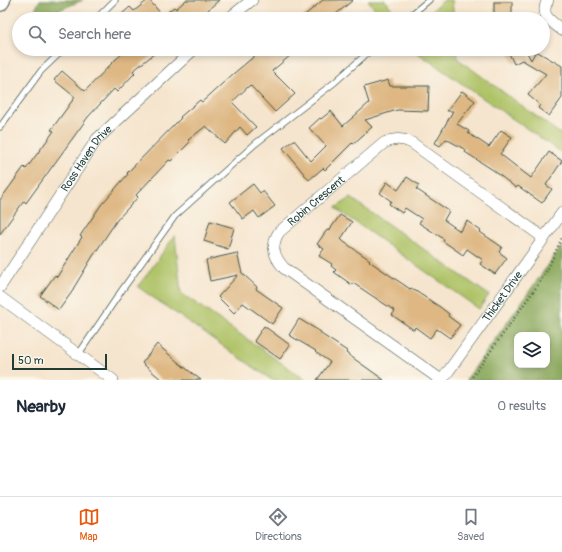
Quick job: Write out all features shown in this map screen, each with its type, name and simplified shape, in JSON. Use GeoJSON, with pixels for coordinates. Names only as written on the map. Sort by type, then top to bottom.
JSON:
{"type":"FeatureCollection","features":[{"type":"Feature","properties":{"kind":"street"},"geometry":{"type":"LineString","coordinates":[[237,12],[252,0]]}},
{"type":"Feature","properties":{"kind":"street"},"geometry":{"type":"LineString","coordinates":[[544,12],[548,0]]}},
{"type":"Feature","properties":{"kind":"street"},"geometry":{"type":"LineString","coordinates":[[550,21],[562,30]]}},
{"type":"Feature","properties":{"kind":"street","name":"Ross Haven Drive"},"geometry":{"type":"LineString","coordinates":[[0,287],[98,138],[186,56]]}},
{"type":"Feature","properties":{"kind":"street","name":"Robin Crescent"},"geometry":{"type":"LineString","coordinates":[[442,380],[284,268],[277,261],[274,246],[274,238],[278,232],[384,143],[391,139],[398,138],[412,143],[544,238]]}},
{"type":"Feature","properties":{"kind":"street","name":"Thicket Drive"},"geometry":{"type":"LineString","coordinates":[[442,380],[562,213]]}},
{"type":"Feature","properties":{"kind":"street"},"geometry":{"type":"LineString","coordinates":[[0,298],[113,380]]}},
{"type":"Feature","properties":{"kind":"lane"},"geometry":{"type":"LineString","coordinates":[[103,12],[115,0]]}},
{"type":"Feature","properties":{"kind":"lane"},"geometry":{"type":"LineString","coordinates":[[414,12],[429,0]]}},
{"type":"Feature","properties":{"kind":"lane"},"geometry":{"type":"LineString","coordinates":[[0,127],[41,71],[57,56]]}},
{"type":"Feature","properties":{"kind":"lane"},"geometry":{"type":"LineString","coordinates":[[78,355],[175,216],[255,144],[335,82],[364,56]]}},
{"type":"Feature","properties":{"kind":"path"},"geometry":{"type":"LineString","coordinates":[[470,380],[535,289],[562,238]]}},
{"type":"Feature","properties":{"kind":"green space"},"geometry":{"type":"Polygon","coordinates":[[[40,0],[83,0],[55,12],[34,12],[40,0]]]}},
{"type":"Feature","properties":{"kind":"green space"},"geometry":{"type":"Polygon","coordinates":[[[368,0],[385,0],[394,12],[377,12],[368,0]]]}},
{"type":"Feature","properties":{"kind":"green space"},"geometry":{"type":"Polygon","coordinates":[[[444,0],[452,0],[453,12],[430,12],[444,0]]]}},
{"type":"Feature","properties":{"kind":"green space"},"geometry":{"type":"Polygon","coordinates":[[[422,56],[458,56],[458,59],[562,135],[562,153],[422,56]]]}},
{"type":"Feature","properties":{"kind":"green space"},"geometry":{"type":"Polygon","coordinates":[[[351,198],[489,295],[479,309],[335,208],[351,198]]]}},
{"type":"Feature","properties":{"kind":"green space"},"geometry":{"type":"Polygon","coordinates":[[[175,235],[181,293],[306,380],[272,380],[138,287],[175,235]]]}},
{"type":"Feature","properties":{"kind":"green space"},"geometry":{"type":"Polygon","coordinates":[[[562,246],[562,380],[466,380],[558,251],[562,246]]]}},
{"type":"Feature","properties":{"kind":"building"},"geometry":{"type":"Polygon","coordinates":[[[149,0],[160,12],[124,12],[130,7],[134,11],[149,0]]]}},
{"type":"Feature","properties":{"kind":"building"},"geometry":{"type":"Polygon","coordinates":[[[186,0],[219,0],[206,12],[168,12],[174,7],[176,9],[186,0]]]}},
{"type":"Feature","properties":{"kind":"building"},"geometry":{"type":"Polygon","coordinates":[[[323,0],[353,0],[338,12],[308,12],[323,0]]]}},
{"type":"Feature","properties":{"kind":"building"},"geometry":{"type":"Polygon","coordinates":[[[494,2],[512,2],[512,12],[494,12],[494,2]]]}},
{"type":"Feature","properties":{"kind":"building"},"geometry":{"type":"Polygon","coordinates":[[[120,56],[151,56],[133,71],[135,73],[117,92],[114,89],[88,117],[26,203],[24,201],[0,234],[0,200],[24,167],[26,169],[54,131],[51,130],[75,97],[54,80],[62,71],[85,91],[120,56]]]}},
{"type":"Feature","properties":{"kind":"building"},"geometry":{"type":"Polygon","coordinates":[[[255,56],[290,56],[272,71],[295,94],[275,112],[250,85],[232,102],[256,127],[247,135],[240,127],[225,144],[206,126],[188,140],[190,142],[171,161],[169,160],[136,195],[138,197],[117,220],[93,256],[74,289],[59,310],[40,296],[55,275],[57,277],[82,237],[80,236],[101,205],[128,174],[127,173],[181,118],[180,117],[200,100],[202,102],[255,56]]]}},
{"type":"Feature","properties":{"kind":"building"},"geometry":{"type":"Polygon","coordinates":[[[510,56],[529,56],[531,60],[533,56],[545,56],[562,66],[562,98],[549,116],[538,108],[540,105],[528,95],[546,74],[522,60],[514,64],[510,56]]]}},
{"type":"Feature","properties":{"kind":"building"},"geometry":{"type":"Polygon","coordinates":[[[388,80],[390,86],[429,86],[428,111],[397,110],[365,120],[372,127],[353,144],[352,143],[325,170],[323,168],[309,180],[283,148],[294,140],[311,161],[326,146],[309,128],[331,111],[343,126],[369,103],[364,87],[388,80]]]}},
{"type":"Feature","properties":{"kind":"building"},"geometry":{"type":"Polygon","coordinates":[[[462,91],[475,101],[457,124],[469,131],[468,133],[489,147],[501,130],[512,137],[500,154],[531,178],[549,152],[562,161],[546,185],[552,189],[542,203],[518,186],[516,188],[493,170],[465,152],[466,150],[446,139],[440,146],[435,143],[453,111],[447,111],[462,91]]]}},
{"type":"Feature","properties":{"kind":"building"},"geometry":{"type":"Polygon","coordinates":[[[407,177],[419,185],[416,189],[449,211],[444,220],[460,231],[467,221],[502,247],[499,252],[507,258],[495,274],[480,264],[483,260],[467,249],[463,255],[443,241],[444,239],[419,223],[422,219],[405,208],[402,213],[389,204],[391,201],[380,193],[387,182],[398,190],[407,177]]]}},
{"type":"Feature","properties":{"kind":"building"},"geometry":{"type":"Polygon","coordinates":[[[253,184],[260,193],[263,191],[275,206],[259,218],[254,211],[243,219],[230,202],[253,184]]]}},
{"type":"Feature","properties":{"kind":"building"},"geometry":{"type":"Polygon","coordinates":[[[340,215],[352,222],[341,239],[344,242],[410,289],[411,288],[440,307],[449,314],[448,316],[460,325],[450,338],[437,329],[430,338],[415,327],[414,330],[392,315],[395,311],[353,283],[352,285],[334,272],[336,270],[331,266],[332,264],[319,256],[324,249],[317,244],[327,230],[329,231],[340,215]]]}},
{"type":"Feature","properties":{"kind":"building"},"geometry":{"type":"Polygon","coordinates":[[[210,221],[234,228],[228,249],[204,241],[210,221]]]}},
{"type":"Feature","properties":{"kind":"building"},"geometry":{"type":"Polygon","coordinates":[[[237,253],[242,273],[257,287],[256,289],[283,308],[272,324],[243,303],[234,313],[218,297],[238,275],[210,281],[206,260],[237,253]]]}},
{"type":"Feature","properties":{"kind":"building"},"geometry":{"type":"Polygon","coordinates":[[[299,319],[321,332],[321,334],[347,351],[346,353],[384,380],[317,380],[330,362],[315,352],[316,351],[289,335],[299,319]]]}},
{"type":"Feature","properties":{"kind":"building"},"geometry":{"type":"Polygon","coordinates":[[[264,326],[290,345],[280,359],[254,341],[264,326]]]}},
{"type":"Feature","properties":{"kind":"building"},"geometry":{"type":"Polygon","coordinates":[[[157,344],[201,380],[162,380],[142,363],[157,344]]]}}]}
